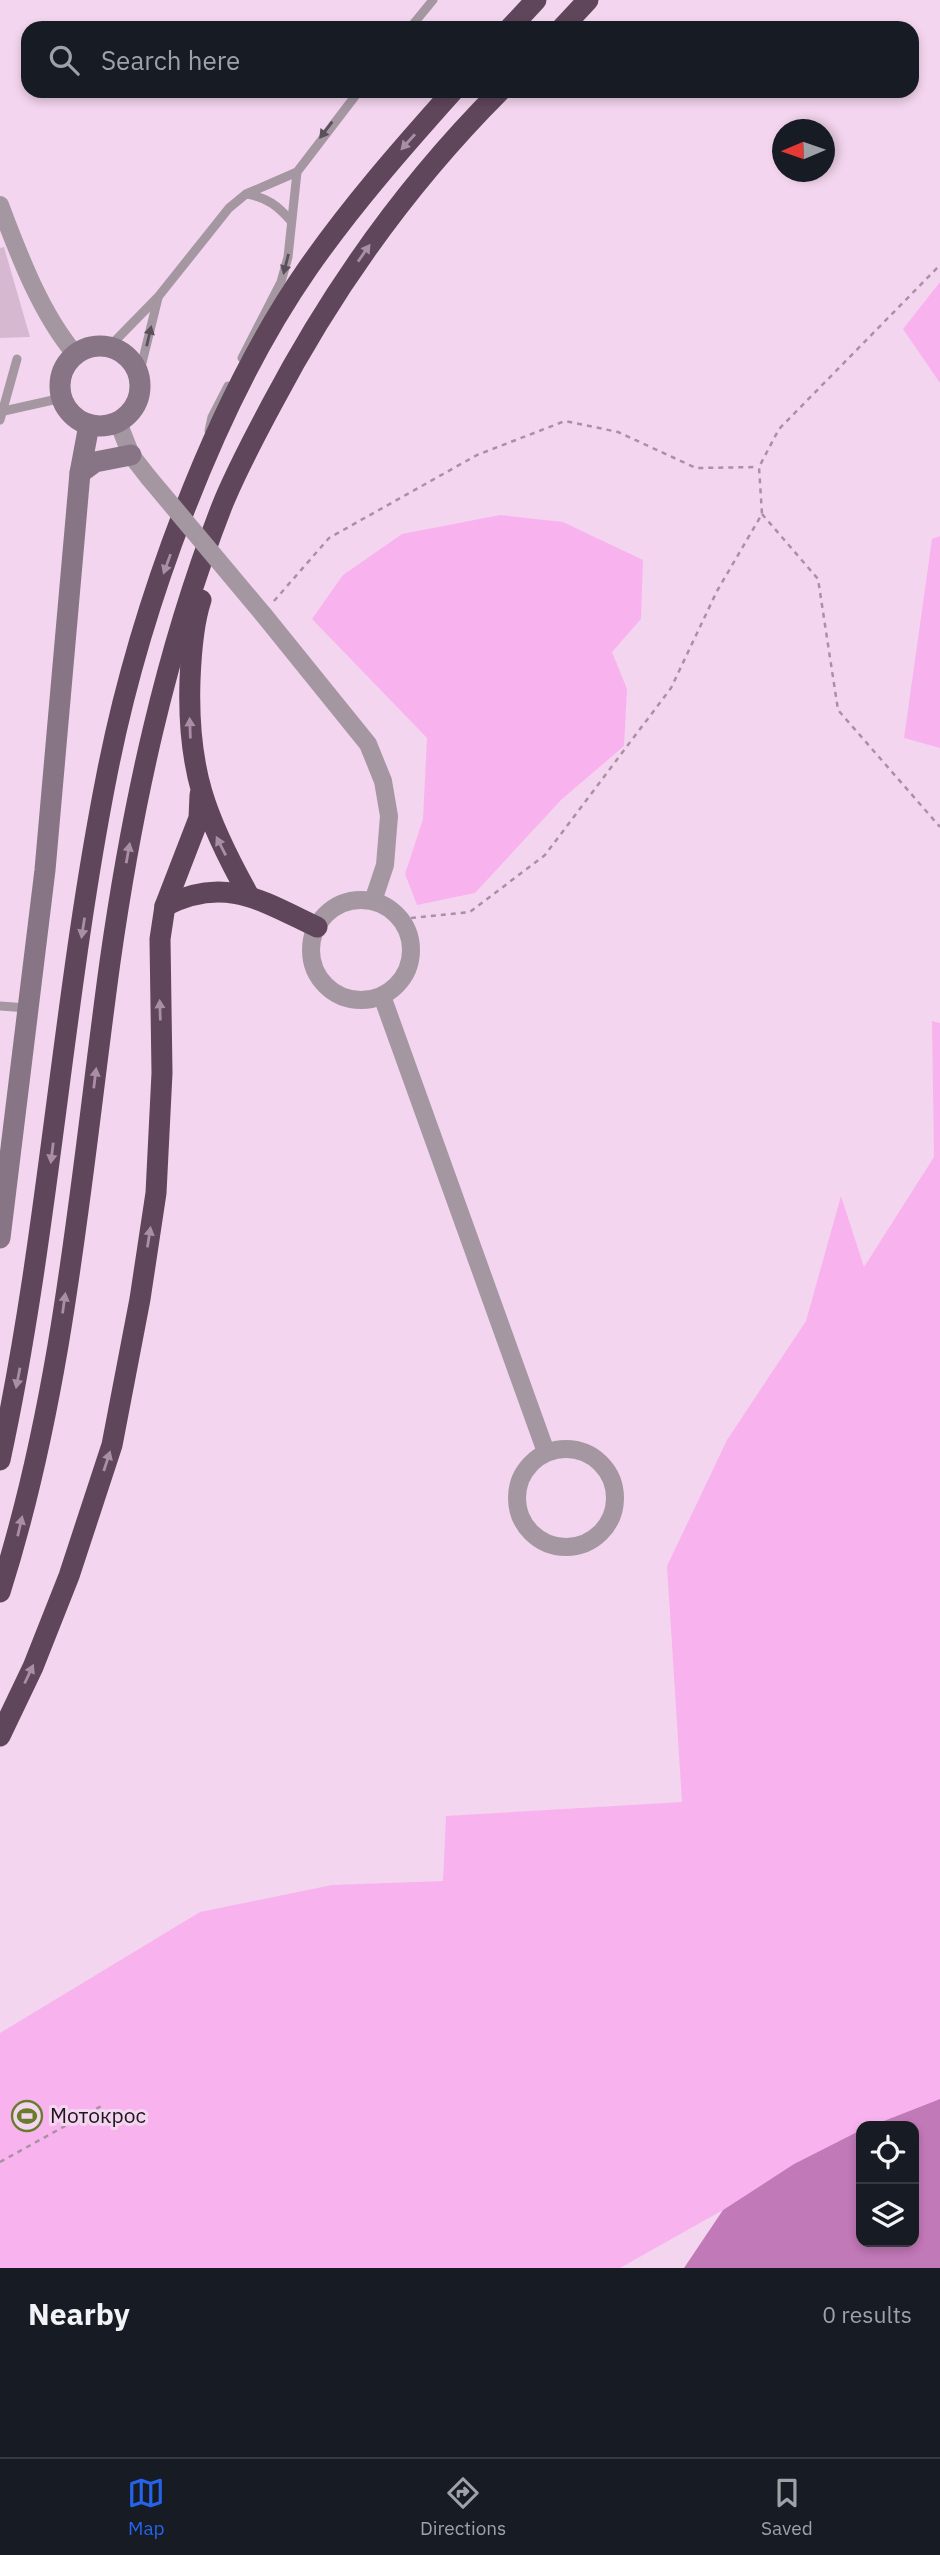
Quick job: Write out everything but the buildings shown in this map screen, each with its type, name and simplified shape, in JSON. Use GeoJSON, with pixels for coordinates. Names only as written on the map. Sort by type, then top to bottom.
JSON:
{"type":"FeatureCollection","features":[{"type":"Feature","properties":{"kind":"highway"},"geometry":{"type":"LineString","coordinates":[[517,21],[537,0]]}},
{"type":"Feature","properties":{"kind":"highway"},"geometry":{"type":"LineString","coordinates":[[569,21],[588,0]]}},
{"type":"Feature","properties":{"kind":"highway"},"geometry":{"type":"LineString","coordinates":[[0,1460],[19,1374],[42,1233],[69,1015],[107,773],[149,613],[199,477],[232,402],[307,270],[377,177],[447,98]]}},
{"type":"Feature","properties":{"kind":"highway"},"geometry":{"type":"LineString","coordinates":[[0,1592],[16,1541],[50,1401],[129,844],[152,736],[186,608],[223,503],[311,329],[406,197],[494,98]]}},
{"type":"Feature","properties":{"kind":"highway"},"geometry":{"type":"LineString","coordinates":[[248,894],[213,829],[200,795],[190,746],[190,659],[199,604],[240,487],[297,370],[311,329]]}},
{"type":"Feature","properties":{"kind":"highway"},"geometry":{"type":"LineString","coordinates":[[0,1736],[33,1667],[69,1576],[111,1445],[156,1193],[162,1073],[160,939],[164,906],[193,839],[199,818],[200,795]]}},
{"type":"Feature","properties":{"kind":"highway"},"geometry":{"type":"LineString","coordinates":[[164,906],[199,893],[224,890],[248,894],[317,927]]}},
{"type":"Feature","properties":{"kind":"street"},"geometry":{"type":"LineString","coordinates":[[0,205],[40,297],[64,341],[75,354]]}},
{"type":"Feature","properties":{"kind":"street"},"geometry":{"type":"LineString","coordinates":[[110,346],[128,357],[139,375],[137,402],[130,414],[118,422],[89,425],[72,415],[62,398],[62,374],[75,354],[86,348],[110,346]]}},
{"type":"Feature","properties":{"kind":"street"},"geometry":{"type":"LineString","coordinates":[[118,422],[131,455],[368,744],[383,781],[389,816],[386,853],[373,901]]}},
{"type":"Feature","properties":{"kind":"street"},"geometry":{"type":"LineString","coordinates":[[0,1238],[45,870],[79,473],[89,425]]}},
{"type":"Feature","properties":{"kind":"street"},"geometry":{"type":"LineString","coordinates":[[79,473],[95,462],[131,455]]}},
{"type":"Feature","properties":{"kind":"street"},"geometry":{"type":"LineString","coordinates":[[357,900],[373,901],[389,908],[401,919],[408,933],[410,962],[404,976],[382,996],[352,999],[325,985],[316,972],[312,957],[317,927],[327,914],[341,904],[357,900]]}},
{"type":"Feature","properties":{"kind":"street"},"geometry":{"type":"LineString","coordinates":[[382,996],[546,1452]]}},
{"type":"Feature","properties":{"kind":"street"},"geometry":{"type":"LineString","coordinates":[[563,1448],[580,1450],[595,1458],[607,1471],[614,1487],[615,1504],[610,1520],[600,1534],[585,1544],[570,1548],[541,1541],[520,1518],[516,1503],[523,1473],[546,1452],[563,1448]]}},
{"type":"Feature","properties":{"kind":"lane"},"geometry":{"type":"LineString","coordinates":[[416,21],[433,0]]}},
{"type":"Feature","properties":{"kind":"lane"},"geometry":{"type":"LineString","coordinates":[[572,21],[598,0]]}},
{"type":"Feature","properties":{"kind":"lane"},"geometry":{"type":"LineString","coordinates":[[110,346],[158,296],[229,208],[246,194],[297,172],[354,98]]}},
{"type":"Feature","properties":{"kind":"lane"},"geometry":{"type":"LineString","coordinates":[[199,477],[212,417],[281,282],[288,257],[297,172]]}},
{"type":"Feature","properties":{"kind":"lane"},"geometry":{"type":"LineString","coordinates":[[246,194],[263,197],[276,204],[292,221]]}},
{"type":"Feature","properties":{"kind":"lane"},"geometry":{"type":"LineString","coordinates":[[139,375],[158,296]]}},
{"type":"Feature","properties":{"kind":"lane"},"geometry":{"type":"LineString","coordinates":[[2,416],[17,359]]}},
{"type":"Feature","properties":{"kind":"lane"},"geometry":{"type":"LineString","coordinates":[[2,416],[62,398]]}},
{"type":"Feature","properties":{"kind":"lane"},"geometry":{"type":"LineString","coordinates":[[0,1006],[28,1008]]}},
{"type":"Feature","properties":{"kind":"path"},"geometry":{"type":"LineString","coordinates":[[401,919],[470,912],[545,855],[671,688],[717,591],[762,514],[759,467],[779,429],[940,265]]}},
{"type":"Feature","properties":{"kind":"path"},"geometry":{"type":"LineString","coordinates":[[263,614],[329,538],[477,455],[565,421],[618,432],[696,468],[759,467]]}},
{"type":"Feature","properties":{"kind":"path"},"geometry":{"type":"LineString","coordinates":[[762,514],[818,579],[838,710],[940,827]]}},
{"type":"Feature","properties":{"kind":"path"},"geometry":{"type":"LineString","coordinates":[[0,2162],[103,2105]]}},
{"type":"Feature","properties":{"kind":"shaded area"},"geometry":{"type":"Polygon","coordinates":[[[940,282],[940,383],[903,329],[940,282]]]}},
{"type":"Feature","properties":{"kind":"shaded area"},"geometry":{"type":"Polygon","coordinates":[[[500,515],[563,522],[643,560],[641,619],[612,652],[627,689],[624,746],[561,800],[475,893],[417,905],[405,874],[423,819],[427,738],[312,619],[343,575],[402,534],[500,515]]]}},
{"type":"Feature","properties":{"kind":"shaded area"},"geometry":{"type":"Polygon","coordinates":[[[940,536],[940,748],[904,738],[932,539],[940,536]]]}},
{"type":"Feature","properties":{"kind":"shaded area"},"geometry":{"type":"Polygon","coordinates":[[[932,1021],[940,1023],[940,2099],[884,2121],[856,2121],[856,2133],[794,2164],[723,2210],[620,2268],[0,2268],[0,2033],[200,1912],[332,1885],[443,1881],[446,1816],[682,1802],[667,1566],[727,1440],[806,1321],[841,1196],[864,1267],[934,1157],[932,1021]]]}},
{"type":"Feature","properties":{"kind":"shaded area"},"geometry":{"type":"Polygon","coordinates":[[[940,2099],[940,2268],[684,2268],[723,2210],[794,2164],[856,2133],[856,2247],[919,2247],[919,2121],[884,2121],[940,2099]]]}},
{"type":"Feature","properties":{"kind":"place","name":"Мотокрос"},"geometry":{"type":"Point","coordinates":[27,2116]}}]}
